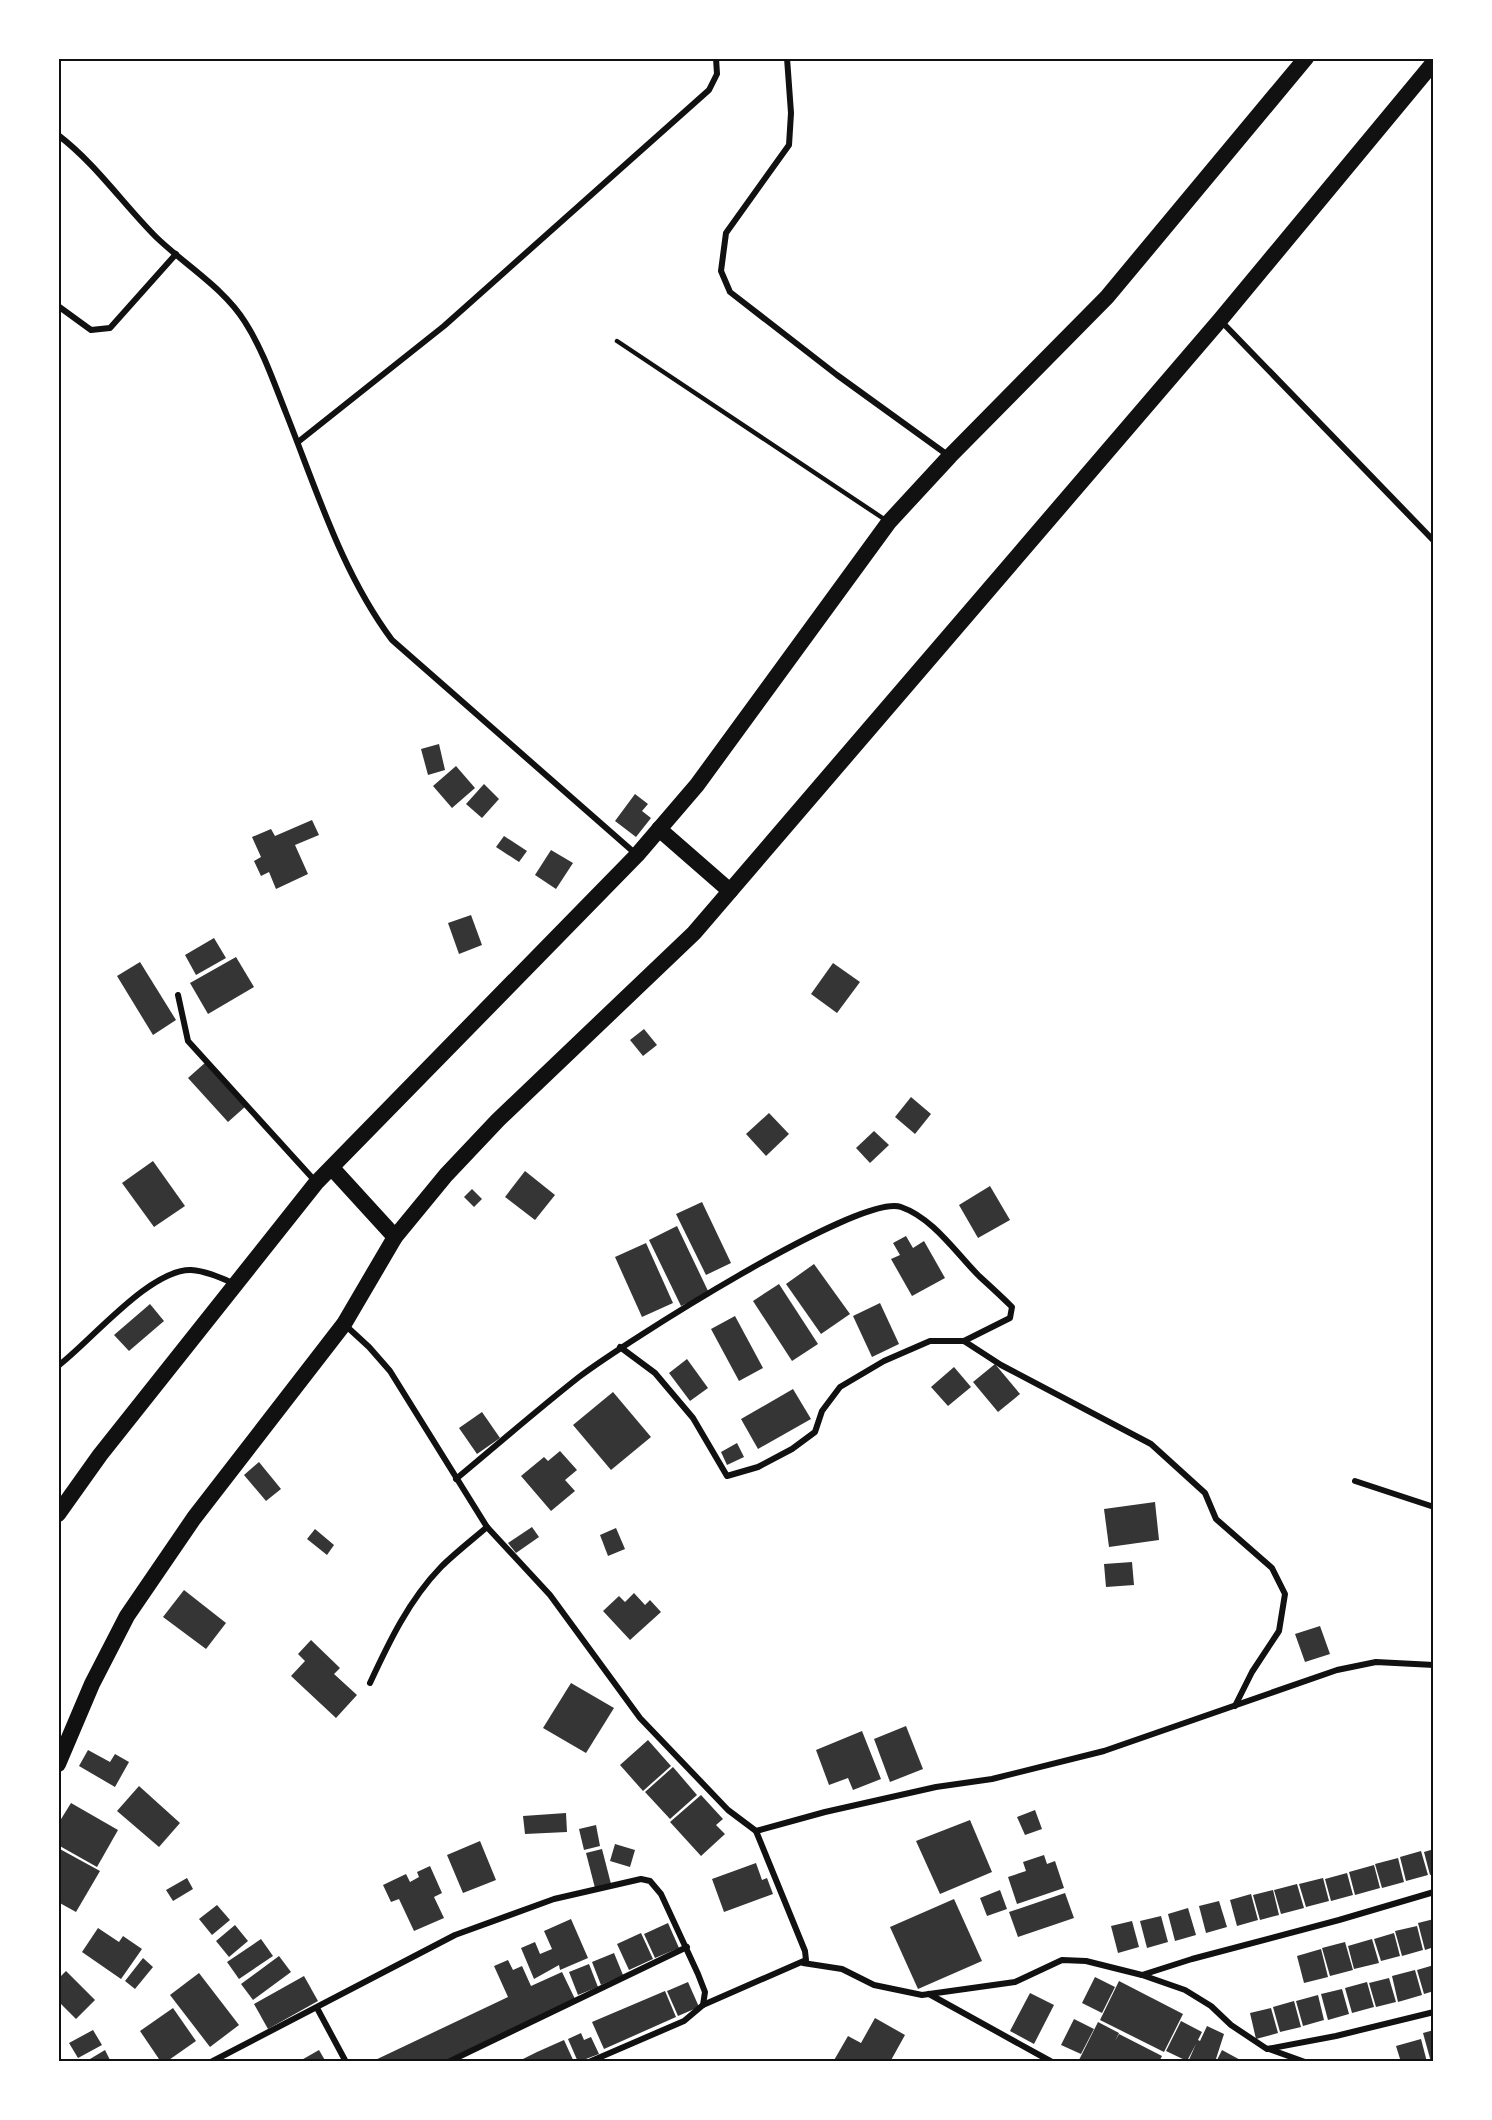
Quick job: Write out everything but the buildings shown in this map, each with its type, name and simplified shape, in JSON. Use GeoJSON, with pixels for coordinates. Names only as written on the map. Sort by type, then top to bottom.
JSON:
{"type":"FeatureCollection","features":[{"type":"Feature","properties":{"kind":"highway"},"geometry":{"type":"LineString","coordinates":[[58,1514],[100,1455],[316,1183],[660,829],[697,785],[889,522],[950,456],[1107,297],[1306,58]]}},
{"type":"Feature","properties":{"kind":"highway"},"geometry":{"type":"LineString","coordinates":[[58,1764],[92,1684],[127,1616],[201,1509],[344,1324],[395,1237],[446,1175],[498,1120],[694,933],[1220,320],[1434,62]]}},
{"type":"Feature","properties":{"kind":"highway"},"geometry":{"type":"LineString","coordinates":[[660,829],[730,891]]}},
{"type":"Feature","properties":{"kind":"highway"},"geometry":{"type":"LineString","coordinates":[[332,1168],[395,1237]]}},
{"type":"Feature","properties":{"kind":"street"},"geometry":{"type":"LineString","coordinates":[[298,442],[444,326],[709,90],[717,74],[716,58]]}},
{"type":"Feature","properties":{"kind":"street"},"geometry":{"type":"LineString","coordinates":[[787,58],[791,113],[789,145],[726,233],[721,271],[730,292],[837,375],[950,456]]}},
{"type":"Feature","properties":{"kind":"street"},"geometry":{"type":"LineString","coordinates":[[58,135],[176,254],[228,300],[244,320],[258,347],[351,573],[371,611],[392,640],[637,855]]}},
{"type":"Feature","properties":{"kind":"street"},"geometry":{"type":"LineString","coordinates":[[58,306],[91,330],[111,328],[176,254]]}},
{"type":"Feature","properties":{"kind":"street"},"geometry":{"type":"LineString","coordinates":[[1220,320],[1434,541]]}},
{"type":"Feature","properties":{"kind":"street"},"geometry":{"type":"LineString","coordinates":[[178,995],[188,1041],[316,1183]]}},
{"type":"Feature","properties":{"kind":"street"},"geometry":{"type":"LineString","coordinates":[[456,1479],[579,1377],[620,1347],[698,1299],[851,1217],[879,1208],[899,1206],[922,1218],[1012,1307],[1010,1318],[964,1341],[930,1341],[875,1366],[840,1387],[822,1411],[814,1432],[792,1449],[758,1467],[727,1476],[693,1418],[655,1373],[620,1347]]}},
{"type":"Feature","properties":{"kind":"street"},"geometry":{"type":"LineString","coordinates":[[58,1366],[145,1288],[165,1276],[190,1270],[212,1274],[237,1285]]}},
{"type":"Feature","properties":{"kind":"street"},"geometry":{"type":"LineString","coordinates":[[344,1324],[390,1371],[487,1527],[550,1595],[640,1718],[728,1810],[756,1831],[806,1951],[807,1956],[803,1963]]}},
{"type":"Feature","properties":{"kind":"street"},"geometry":{"type":"LineString","coordinates":[[964,1341],[1001,1365],[1151,1444],[1205,1493],[1216,1518],[1272,1568],[1285,1594],[1279,1631],[1252,1672],[1235,1706]]}},
{"type":"Feature","properties":{"kind":"street"},"geometry":{"type":"LineString","coordinates":[[1355,1481],[1434,1507]]}},
{"type":"Feature","properties":{"kind":"street"},"geometry":{"type":"LineString","coordinates":[[370,1683],[392,1635],[417,1596],[441,1567],[487,1527]]}},
{"type":"Feature","properties":{"kind":"street"},"geometry":{"type":"LineString","coordinates":[[756,1831],[825,1812],[936,1788],[992,1779],[1104,1751],[1336,1671],[1376,1662],[1434,1665]]}},
{"type":"Feature","properties":{"kind":"street"},"geometry":{"type":"LineString","coordinates":[[211,2061],[455,1935],[555,1899],[641,1879],[650,1881],[661,1894],[687,1947],[705,1992],[704,2005]]}},
{"type":"Feature","properties":{"kind":"street"},"geometry":{"type":"LineString","coordinates":[[1142,1975],[1434,1892]]}},
{"type":"Feature","properties":{"kind":"street"},"geometry":{"type":"LineString","coordinates":[[448,2061],[687,1947]]}},
{"type":"Feature","properties":{"kind":"street"},"geometry":{"type":"LineString","coordinates":[[589,2061],[684,2021],[704,2005],[803,1963],[842,1969],[874,1985],[929,1994],[1015,1982],[1062,1960],[1086,1961],[1142,1975],[1185,1990],[1211,2006],[1231,2025],[1267,2049],[1305,2061]]}},
{"type":"Feature","properties":{"kind":"street"},"geometry":{"type":"LineString","coordinates":[[929,1994],[1052,2061]]}},
{"type":"Feature","properties":{"kind":"street"},"geometry":{"type":"LineString","coordinates":[[317,2008],[346,2061]]}},
{"type":"Feature","properties":{"kind":"street"},"geometry":{"type":"LineString","coordinates":[[1267,2049],[1336,2036],[1434,2012]]}},
{"type":"Feature","properties":{"kind":"lane"},"geometry":{"type":"LineString","coordinates":[[617,341],[889,522]]}}]}
